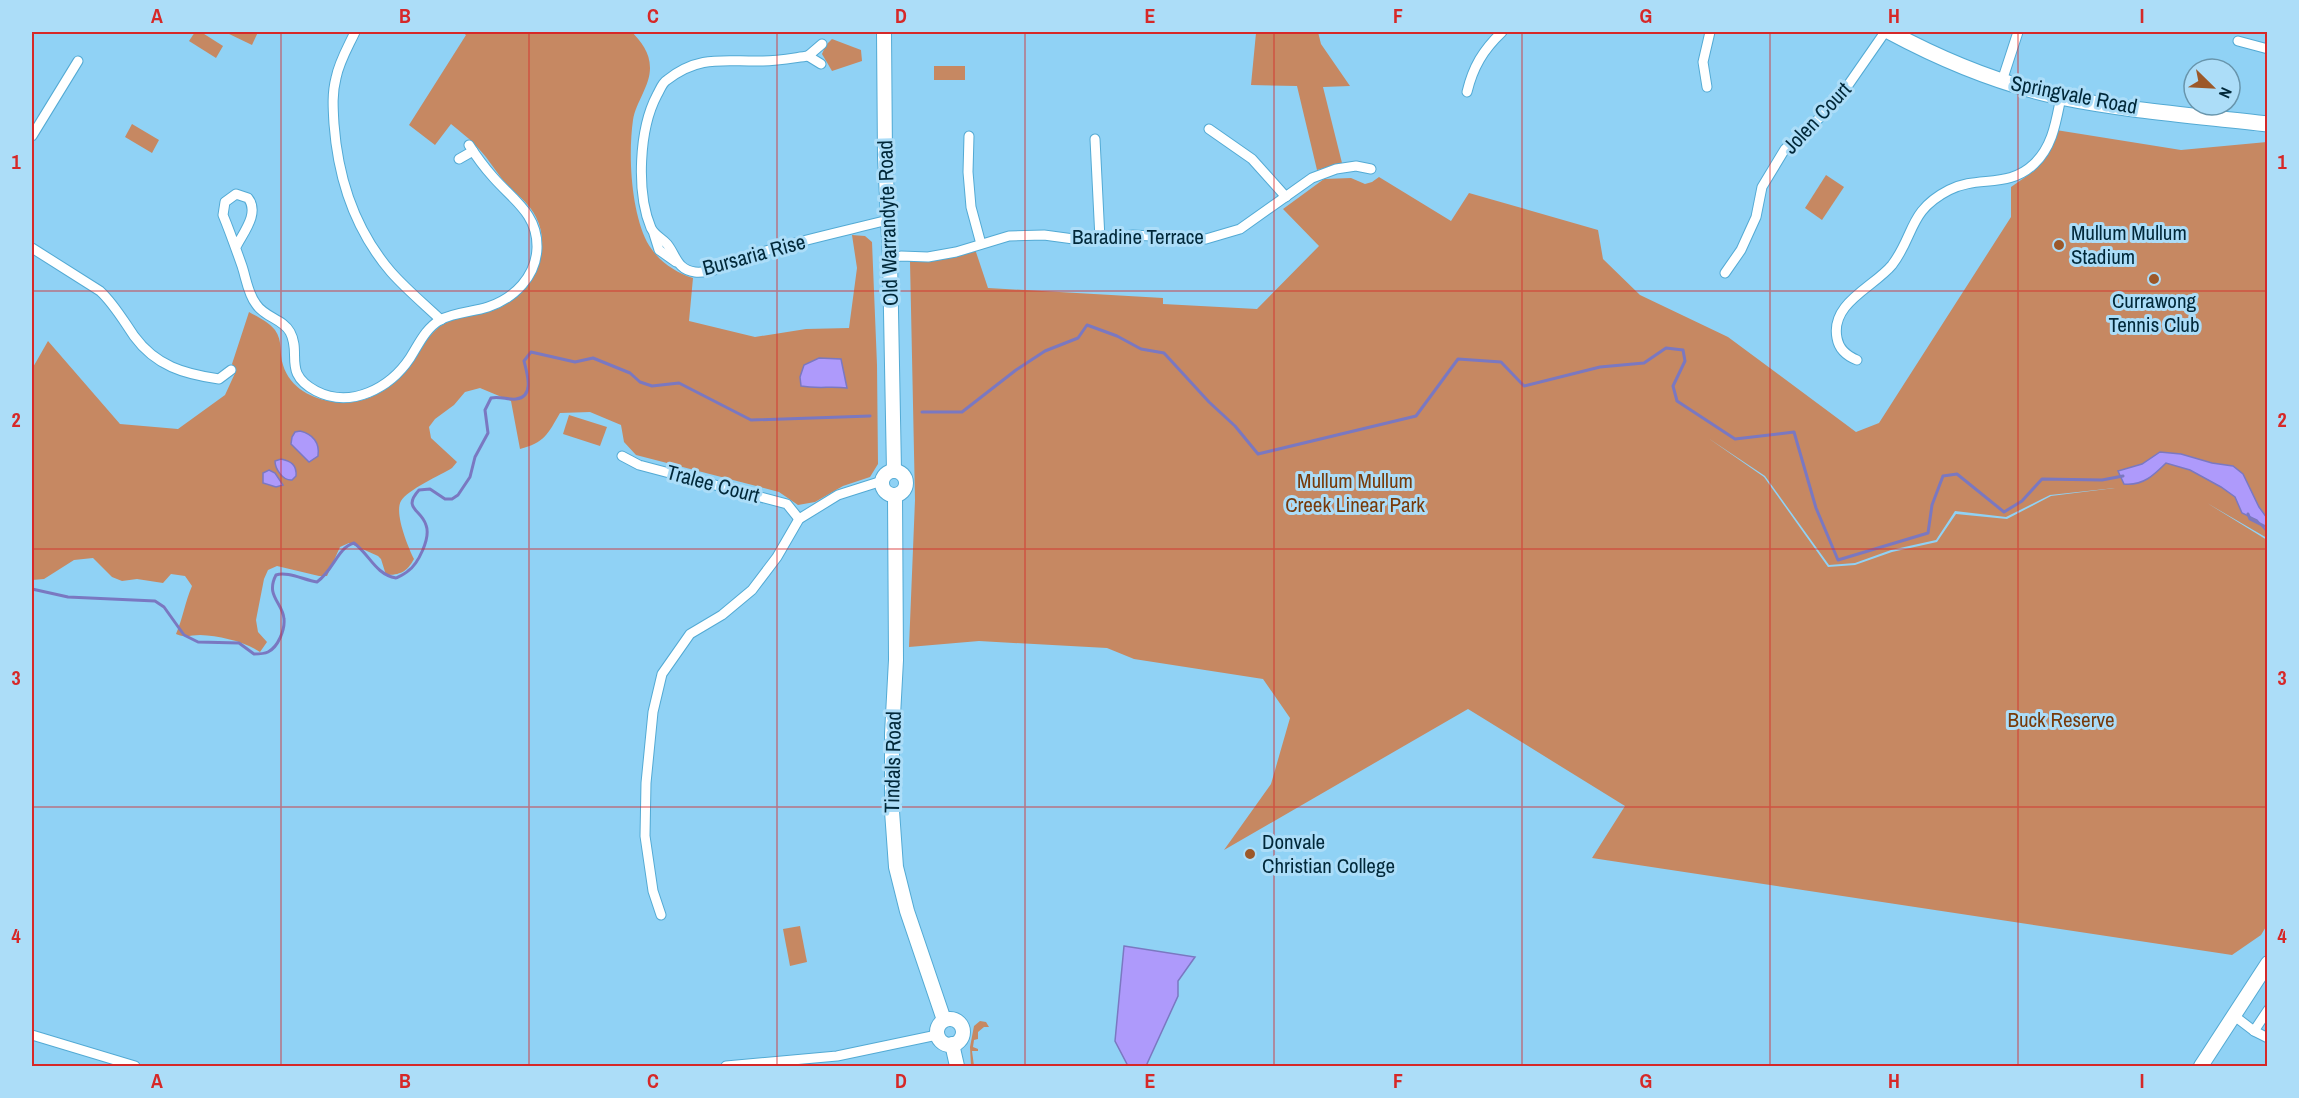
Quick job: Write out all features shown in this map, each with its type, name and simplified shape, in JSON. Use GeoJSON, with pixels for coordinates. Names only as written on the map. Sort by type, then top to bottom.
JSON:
{"type":"FeatureCollection","features":[{"type":"Feature","properties":{"kind":"main road","name":"Old Warrandyte Road"},"geometry":{"type":"LineString","coordinates":[[884,32],[894,471]]}},
{"type":"Feature","properties":{"kind":"main road","name":"Springvale Road"},"geometry":{"type":"LineString","coordinates":[[1890,32],[1937,56],[2002,81],[2061,97],[2268,124]]}},
{"type":"Feature","properties":{"kind":"main road"},"geometry":{"type":"LineString","coordinates":[[894,471],[901,473],[906,482],[902,492],[895,495],[885,491],[882,481],[887,472],[894,471]]}},
{"type":"Feature","properties":{"kind":"main road","name":"Tindals Road"},"geometry":{"type":"LineString","coordinates":[[895,495],[896,660],[892,734],[892,811],[896,867],[907,911],[944,1020]]}},
{"type":"Feature","properties":{"kind":"main road"},"geometry":{"type":"LineString","coordinates":[[2200,1066],[2268,963]]}},
{"type":"Feature","properties":{"kind":"main road"},"geometry":{"type":"LineString","coordinates":[[953,1019],[962,1028],[959,1040],[952,1044],[944,1043],[937,1035],[938,1026],[944,1020],[953,1019]]}},
{"type":"Feature","properties":{"kind":"main road"},"geometry":{"type":"LineString","coordinates":[[952,1044],[957,1066]]}},
{"type":"Feature","properties":{"kind":"street"},"geometry":{"type":"LineString","coordinates":[[356,32],[341,62],[333,93],[335,138],[346,192],[360,224],[378,255],[406,288],[441,320]]}},
{"type":"Feature","properties":{"kind":"street"},"geometry":{"type":"LineString","coordinates":[[1467,92],[1473,69],[1486,47],[1502,32]]}},
{"type":"Feature","properties":{"kind":"street"},"geometry":{"type":"LineString","coordinates":[[1707,87],[1703,62],[1710,32]]}},
{"type":"Feature","properties":{"kind":"street","name":"Jolen Court"},"geometry":{"type":"LineString","coordinates":[[1725,273],[1741,250],[1756,217],[1762,187],[1785,149],[1835,104],[1885,32]]}},
{"type":"Feature","properties":{"kind":"street"},"geometry":{"type":"LineString","coordinates":[[2002,81],[2018,32]]}},
{"type":"Feature","properties":{"kind":"street"},"geometry":{"type":"LineString","coordinates":[[2238,41],[2268,49]]}},
{"type":"Feature","properties":{"kind":"street"},"geometry":{"type":"LineString","coordinates":[[821,64],[808,56],[822,44]]}},
{"type":"Feature","properties":{"kind":"street","name":"Bursaria Rise"},"geometry":{"type":"LineString","coordinates":[[808,56],[763,62],[727,59],[704,62],[664,81],[653,102],[645,128],[641,156],[644,204],[654,233],[667,244],[678,264],[686,270],[695,272],[709,271],[766,251],[888,220]]}},
{"type":"Feature","properties":{"kind":"street"},"geometry":{"type":"LineString","coordinates":[[32,136],[78,61]]}},
{"type":"Feature","properties":{"kind":"street"},"geometry":{"type":"LineString","coordinates":[[1857,360],[1844,352],[1836,335],[1838,321],[1850,302],[1893,264],[1913,223],[1933,200],[1949,190],[1967,184],[2011,178],[2035,163],[2050,142],[2061,97]]}},
{"type":"Feature","properties":{"kind":"street"},"geometry":{"type":"LineString","coordinates":[[1209,129],[1252,159],[1286,197]]}},
{"type":"Feature","properties":{"kind":"street"},"geometry":{"type":"LineString","coordinates":[[969,136],[970,207],[981,244]]}},
{"type":"Feature","properties":{"kind":"street"},"geometry":{"type":"LineString","coordinates":[[1095,139],[1100,238]]}},
{"type":"Feature","properties":{"kind":"street"},"geometry":{"type":"LineString","coordinates":[[236,247],[253,209],[248,198],[236,194],[229,198],[223,208],[223,215],[254,301],[259,309],[279,322],[290,333],[298,376],[305,384],[326,395],[348,398],[374,391],[387,383],[409,359],[428,330],[441,320],[488,307],[509,297],[526,279],[536,258],[536,234],[527,212],[492,176],[471,148],[459,159]]}},
{"type":"Feature","properties":{"kind":"street","name":"Baradine Terrace"},"geometry":{"type":"LineString","coordinates":[[890,259],[901,256],[928,257],[956,252],[1009,236],[1044,235],[1081,240],[1133,235],[1206,239],[1240,229],[1312,178],[1336,169],[1356,166],[1371,168]]}},
{"type":"Feature","properties":{"kind":"street"},"geometry":{"type":"LineString","coordinates":[[32,248],[100,291],[135,338],[155,358],[177,371],[221,383],[231,370]]}},
{"type":"Feature","properties":{"kind":"street","name":"Tralee Court"},"geometry":{"type":"LineString","coordinates":[[622,456],[639,465],[787,504],[799,519]]}},
{"type":"Feature","properties":{"kind":"street"},"geometry":{"type":"LineString","coordinates":[[661,915],[653,891],[645,836],[646,783],[652,712],[662,674],[690,634],[722,615],[752,590],[777,557],[799,519],[838,495],[882,481]]}},
{"type":"Feature","properties":{"kind":"street"},"geometry":{"type":"LineString","coordinates":[[2254,1031],[2268,1010]]}},
{"type":"Feature","properties":{"kind":"street"},"geometry":{"type":"LineString","coordinates":[[2234,1016],[2268,1038]]}},
{"type":"Feature","properties":{"kind":"street"},"geometry":{"type":"LineString","coordinates":[[32,1035],[135,1066]]}},
{"type":"Feature","properties":{"kind":"street"},"geometry":{"type":"LineString","coordinates":[[726,1066],[837,1056],[937,1035]]}},
{"type":"Feature","properties":{"kind":"green space"},"geometry":{"type":"Polygon","coordinates":[[[195,32],[201,32],[223,46],[216,58],[189,41],[195,32]]]}},
{"type":"Feature","properties":{"kind":"green space"},"geometry":{"type":"Polygon","coordinates":[[[225,32],[258,32],[252,45],[225,32]]]}},
{"type":"Feature","properties":{"kind":"green space"},"geometry":{"type":"Polygon","coordinates":[[[462,32],[632,32],[639,40],[647,52],[650,68],[648,81],[633,120],[631,166],[634,199],[642,229],[651,248],[667,264],[693,278],[689,321],[755,337],[806,329],[849,328],[857,268],[852,235],[865,236],[872,242],[878,464],[870,477],[843,486],[815,502],[798,505],[779,492],[636,455],[624,442],[621,425],[590,412],[560,413],[540,441],[520,449],[511,401],[480,388],[465,392],[429,427],[431,438],[457,462],[452,468],[410,492],[401,501],[400,521],[414,559],[409,567],[399,573],[386,575],[378,556],[349,543],[340,547],[327,576],[277,566],[268,570],[256,620],[258,632],[267,642],[260,652],[239,642],[223,638],[176,634],[192,586],[185,576],[171,574],[163,583],[137,579],[122,581],[112,577],[93,558],[74,560],[44,579],[32,580],[32,369],[48,341],[120,424],[178,429],[225,395],[236,371],[232,364],[249,312],[267,322],[275,330],[279,338],[286,373],[296,386],[318,398],[346,403],[377,395],[394,383],[439,327],[454,320],[495,310],[523,290],[537,268],[541,255],[541,230],[533,212],[503,180],[479,149],[451,124],[435,145],[409,125],[466,35],[462,32]]]}},
{"type":"Feature","properties":{"kind":"green space"},"geometry":{"type":"Polygon","coordinates":[[[1253,32],[1318,32],[1321,44],[1350,86],[1323,87],[1342,163],[1317,170],[1297,86],[1251,85],[1256,33],[1253,32]]]}},
{"type":"Feature","properties":{"kind":"green space"},"geometry":{"type":"Polygon","coordinates":[[[832,39],[861,50],[862,61],[832,71],[822,54],[832,39]]]}},
{"type":"Feature","properties":{"kind":"green space"},"geometry":{"type":"Polygon","coordinates":[[[934,66],[965,66],[965,80],[934,80],[934,66]]]}},
{"type":"Feature","properties":{"kind":"green space"},"geometry":{"type":"Polygon","coordinates":[[[132,124],[159,140],[152,153],[125,137],[132,124]]]}},
{"type":"Feature","properties":{"kind":"green space"},"geometry":{"type":"Polygon","coordinates":[[[2056,130],[2181,150],[2267,142],[2267,538],[2207,503],[2267,540],[2267,925],[2261,935],[2232,955],[1592,858],[1625,806],[1468,709],[1224,850],[1271,784],[1290,718],[1263,679],[1134,659],[1107,648],[979,641],[909,647],[915,500],[910,261],[975,249],[988,288],[1163,298],[1163,304],[1257,309],[1319,246],[1283,209],[1324,179],[1351,178],[1365,184],[1379,177],[1451,221],[1469,193],[1598,230],[1603,259],[1640,295],[1728,337],[1856,432],[1879,423],[2011,217],[2011,187],[2034,171],[2056,130]],[[1708,438],[1764,477],[1828,567],[1855,565],[1892,552],[1937,542],[1956,514],[2007,519],[2051,496],[2115,488],[2050,495],[2006,517],[1955,511],[1936,540],[1891,550],[1855,563],[1829,565],[1765,476],[1708,438]]]}},
{"type":"Feature","properties":{"kind":"green space"},"geometry":{"type":"Polygon","coordinates":[[[1826,175],[1844,187],[1822,220],[1805,208],[1826,175]]]}},
{"type":"Feature","properties":{"kind":"green space"},"geometry":{"type":"Polygon","coordinates":[[[569,415],[607,427],[600,446],[563,434],[569,415]]]}},
{"type":"Feature","properties":{"kind":"green space"},"geometry":{"type":"Polygon","coordinates":[[[800,926],[807,962],[790,966],[783,929],[800,926]]]}},
{"type":"Feature","properties":{"kind":"green space"},"geometry":{"type":"Polygon","coordinates":[[[980,1021],[986,1022],[989,1027],[984,1027],[978,1032],[978,1039],[974,1040],[973,1047],[978,1051],[972,1051],[974,1066],[971,1066],[970,1047],[974,1026],[980,1021]]]}},
{"type":"Feature","properties":{"kind":"shaded area"},"geometry":{"type":"Polygon","coordinates":[[[819,358],[841,359],[847,388],[801,386],[800,377],[804,365],[819,358]]]}},
{"type":"Feature","properties":{"kind":"shaded area"},"geometry":{"type":"Polygon","coordinates":[[[295,432],[305,432],[317,443],[318,456],[309,462],[291,444],[295,432]]]}},
{"type":"Feature","properties":{"kind":"shaded area"},"geometry":{"type":"Polygon","coordinates":[[[2160,452],[2181,454],[2233,466],[2243,474],[2267,518],[2267,532],[2257,520],[2242,513],[2235,497],[2190,470],[2166,463],[2142,481],[2124,484],[2118,471],[2142,464],[2160,452]]]}},
{"type":"Feature","properties":{"kind":"shaded area"},"geometry":{"type":"Polygon","coordinates":[[[281,459],[294,466],[296,476],[292,480],[286,479],[278,471],[275,461],[281,459]]]}},
{"type":"Feature","properties":{"kind":"shaded area"},"geometry":{"type":"Polygon","coordinates":[[[269,470],[275,473],[283,485],[276,487],[263,483],[263,473],[269,470]]]}},
{"type":"Feature","properties":{"kind":"shaded area"},"geometry":{"type":"Polygon","coordinates":[[[1124,946],[1195,957],[1178,981],[1178,996],[1146,1066],[1128,1066],[1115,1041],[1124,946]]]}},
{"type":"Feature","properties":{"kind":"waterway"},"geometry":{"type":"LineString","coordinates":[[922,412],[962,412],[1016,370],[1045,351],[1078,338],[1087,325],[1117,336],[1141,349],[1164,353],[1209,402],[1235,426],[1258,454],[1416,416],[1458,359],[1501,362],[1524,386],[1600,367],[1644,363],[1666,348],[1683,350],[1685,361],[1673,386],[1677,401],[1735,439],[1794,432],[1816,508],[1838,560],[1928,533],[1932,505],[1943,476],[1957,474],[2004,512],[2022,501],[2042,479],[2102,480],[2123,476]]}},
{"type":"Feature","properties":{"kind":"waterway"},"geometry":{"type":"LineString","coordinates":[[32,589],[68,597],[155,601],[164,607],[184,635],[198,642],[239,643],[254,654],[268,652],[278,642],[284,623],[283,613],[273,594],[272,588],[276,575],[290,575],[317,582],[328,572],[339,554],[354,543],[383,573],[389,576],[396,578],[412,568],[423,550],[427,537],[424,520],[412,505],[414,496],[419,490],[430,489],[445,499],[452,499],[458,495],[470,477],[475,457],[488,433],[485,410],[491,398],[516,399],[526,394],[528,384],[524,361],[531,352],[575,362],[593,358],[630,373],[640,382],[652,386],[679,383],[751,420],[870,416]]}},
{"type":"Feature","properties":{"kind":"waterway"},"geometry":{"type":"LineString","coordinates":[[2248,514],[2250,519],[2268,528]]}},
{"type":"Feature","properties":{"kind":"place","name":"Mullum Mullum Stadium"},"geometry":{"type":"Point","coordinates":[2059,245]}},
{"type":"Feature","properties":{"kind":"place","name":"Currawong Tennis Club"},"geometry":{"type":"Point","coordinates":[2154,279]}},
{"type":"Feature","properties":{"kind":"place","name":"Donvale Christian College"},"geometry":{"type":"Point","coordinates":[1250,854]}},
{"type":"Feature","properties":{"kind":"park label","name":"Mullum Mullum Creek Linear Park"},"geometry":{"type":"Point","coordinates":[1355,493]}},
{"type":"Feature","properties":{"kind":"park label","name":"Buck Reserve"},"geometry":{"type":"Point","coordinates":[2061,720]}}]}
